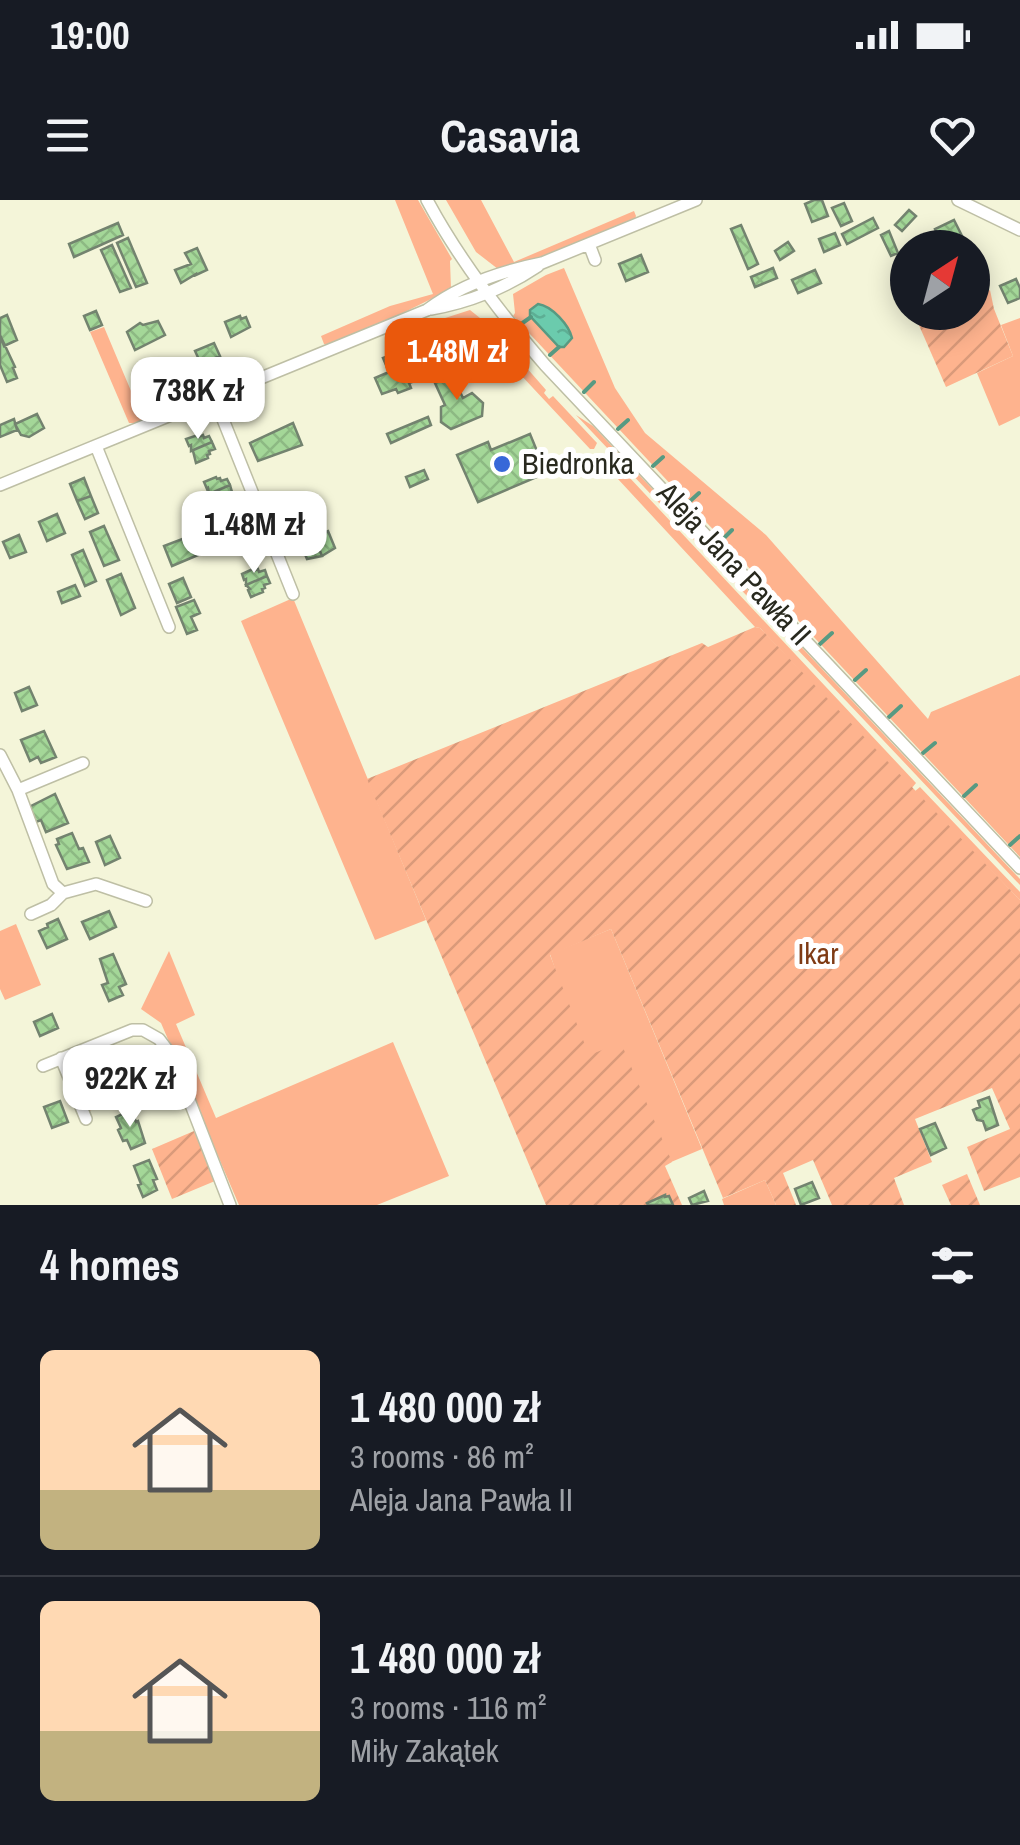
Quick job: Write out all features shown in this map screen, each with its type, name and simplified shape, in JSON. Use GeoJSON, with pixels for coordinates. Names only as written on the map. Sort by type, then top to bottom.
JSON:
{"type":"FeatureCollection","features":[{"type":"Feature","properties":{"kind":"street","name":"Aleja Jana Pawła II"},"geometry":{"type":"LineString","coordinates":[[427,200],[482,288],[545,364],[1020,868]]}},
{"type":"Feature","properties":{"kind":"street"},"geometry":{"type":"LineString","coordinates":[[0,484],[427,310],[448,306],[482,288],[522,276],[542,263],[696,200]]}},
{"type":"Feature","properties":{"kind":"street"},"geometry":{"type":"LineString","coordinates":[[958,200],[1020,230]]}},
{"type":"Feature","properties":{"kind":"street"},"geometry":{"type":"LineString","coordinates":[[589,244],[596,260]]}},
{"type":"Feature","properties":{"kind":"street"},"geometry":{"type":"LineString","coordinates":[[214,397],[293,594]]}},
{"type":"Feature","properties":{"kind":"street"},"geometry":{"type":"LineString","coordinates":[[96,446],[169,626]]}},
{"type":"Feature","properties":{"kind":"street"},"geometry":{"type":"LineString","coordinates":[[0,755],[18,790],[53,884],[63,893]]}},
{"type":"Feature","properties":{"kind":"street"},"geometry":{"type":"LineString","coordinates":[[18,790],[83,762]]}},
{"type":"Feature","properties":{"kind":"street"},"geometry":{"type":"LineString","coordinates":[[31,914],[63,893],[96,884],[146,902]]}},
{"type":"Feature","properties":{"kind":"street"},"geometry":{"type":"LineString","coordinates":[[44,1066],[132,1030],[143,1030],[159,1039],[177,1068],[230,1205]]}},
{"type":"Feature","properties":{"kind":"street"},"geometry":{"type":"LineString","coordinates":[[61,1058],[86,1119]]}},
{"type":"Feature","properties":{"kind":"green space"},"geometry":{"type":"Polygon","coordinates":[[[395,200],[418,200],[452,259],[451,289],[391,319],[324,344],[321,336],[390,306],[433,294],[395,200]]]}},
{"type":"Feature","properties":{"kind":"green space"},"geometry":{"type":"Polygon","coordinates":[[[446,200],[481,200],[514,262],[634,211],[636,216],[540,257],[498,269],[476,252],[446,200]]]}},
{"type":"Feature","properties":{"kind":"green space"},"geometry":{"type":"Polygon","coordinates":[[[564,268],[615,388],[645,433],[766,535],[928,719],[931,712],[1020,675],[1020,857],[513,316],[513,294],[564,268]]]}},
{"type":"Feature","properties":{"kind":"green space"},"geometry":{"type":"Polygon","coordinates":[[[990,290],[1013,356],[946,387],[921,330],[990,330],[990,290]]]}},
{"type":"Feature","properties":{"kind":"green space"},"geometry":{"type":"Polygon","coordinates":[[[470,310],[490,326],[546,390],[549,399],[553,396],[597,443],[594,449],[464,318],[414,337],[411,329],[470,310]]]}},
{"type":"Feature","properties":{"kind":"green space"},"geometry":{"type":"Polygon","coordinates":[[[1020,318],[1020,416],[999,426],[977,373],[1013,356],[1001,325],[1020,318]]]}},
{"type":"Feature","properties":{"kind":"green space"},"geometry":{"type":"Polygon","coordinates":[[[104,327],[142,417],[178,402],[178,406],[129,423],[90,332],[104,327]]]}},
{"type":"Feature","properties":{"kind":"green space"},"geometry":{"type":"Polygon","coordinates":[[[576,415],[593,426],[1020,879],[1020,885],[576,415]]]}},
{"type":"Feature","properties":{"kind":"green space"},"geometry":{"type":"Polygon","coordinates":[[[613,460],[916,783],[911,789],[605,465],[613,460]]]}},
{"type":"Feature","properties":{"kind":"green space"},"geometry":{"type":"Polygon","coordinates":[[[293,598],[426,920],[375,940],[241,621],[293,598]]]}},
{"type":"Feature","properties":{"kind":"green space","name":"Ikar"},"geometry":{"type":"Polygon","coordinates":[[[755,627],[1020,900],[1020,1177],[984,1191],[967,1147],[1010,1129],[992,1088],[915,1119],[932,1162],[894,1178],[904,1205],[832,1205],[813,1160],[783,1173],[796,1205],[776,1205],[765,1180],[723,1198],[611,929],[550,955],[589,1055],[621,1043],[672,1162],[665,1166],[682,1205],[546,1205],[367,779],[702,643],[708,647],[755,627]]]}},
{"type":"Feature","properties":{"kind":"green space"},"geometry":{"type":"Polygon","coordinates":[[[920,787],[1020,892],[1020,900],[914,792],[920,787]]]}},
{"type":"Feature","properties":{"kind":"green space"},"geometry":{"type":"Polygon","coordinates":[[[16,924],[41,985],[5,1000],[0,989],[0,931],[16,924]]]}},
{"type":"Feature","properties":{"kind":"green space"},"geometry":{"type":"Polygon","coordinates":[[[611,929],[702,1149],[626,1181],[550,954],[611,929]]]}},
{"type":"Feature","properties":{"kind":"green space"},"geometry":{"type":"Polygon","coordinates":[[[169,951],[195,1015],[176,1024],[216,1118],[393,1042],[449,1176],[377,1205],[239,1205],[161,1023],[141,1009],[169,951]]]}},
{"type":"Feature","properties":{"kind":"green space"},"geometry":{"type":"Polygon","coordinates":[[[118,1047],[136,1091],[89,1111],[70,1067],[118,1047]]]}},
{"type":"Feature","properties":{"kind":"green space"},"geometry":{"type":"Polygon","coordinates":[[[194,1131],[215,1181],[172,1199],[152,1149],[194,1131]]]}},
{"type":"Feature","properties":{"kind":"green space"},"geometry":{"type":"Polygon","coordinates":[[[967,1174],[980,1205],[951,1205],[942,1185],[967,1174]]]}},
{"type":"Feature","properties":{"kind":"green space"},"geometry":{"type":"Polygon","coordinates":[[[765,1180],[776,1205],[724,1205],[722,1199],[765,1180]]]}},
{"type":"Feature","properties":{"kind":"water"},"geometry":{"type":"Polygon","coordinates":[[[538,304],[554,312],[567,327],[572,338],[564,347],[559,347],[530,316],[530,310],[538,304]]]}},
{"type":"Feature","properties":{"kind":"building"},"geometry":{"type":"Polygon","coordinates":[[[822,200],[828,216],[812,222],[805,204],[822,200]]]}},
{"type":"Feature","properties":{"kind":"building"},"geometry":{"type":"Polygon","coordinates":[[[844,203],[852,221],[841,226],[832,208],[844,203]]]}},
{"type":"Feature","properties":{"kind":"building"},"geometry":{"type":"Polygon","coordinates":[[[909,210],[916,216],[903,230],[895,225],[909,210]]]}},
{"type":"Feature","properties":{"kind":"building"},"geometry":{"type":"Polygon","coordinates":[[[873,218],[878,228],[847,244],[842,234],[873,218]]]}},
{"type":"Feature","properties":{"kind":"building"},"geometry":{"type":"Polygon","coordinates":[[[954,220],[959,230],[936,230],[954,220]]]}},
{"type":"Feature","properties":{"kind":"building"},"geometry":{"type":"Polygon","coordinates":[[[118,223],[123,235],[74,257],[69,244],[118,223]]]}},
{"type":"Feature","properties":{"kind":"building"},"geometry":{"type":"Polygon","coordinates":[[[741,225],[758,264],[748,269],[731,229],[741,225]]]}},
{"type":"Feature","properties":{"kind":"building"},"geometry":{"type":"Polygon","coordinates":[[[889,231],[890,254],[881,235],[889,231]]]}},
{"type":"Feature","properties":{"kind":"building"},"geometry":{"type":"Polygon","coordinates":[[[835,233],[840,245],[824,252],[819,239],[835,233]]]}},
{"type":"Feature","properties":{"kind":"building"},"geometry":{"type":"Polygon","coordinates":[[[128,238],[147,283],[136,287],[117,243],[128,238]]]}},
{"type":"Feature","properties":{"kind":"building"},"geometry":{"type":"Polygon","coordinates":[[[788,242],[794,251],[780,260],[775,251],[788,242]]]}},
{"type":"Feature","properties":{"kind":"building"},"geometry":{"type":"Polygon","coordinates":[[[112,245],[131,288],[120,292],[101,250],[112,245]]]}},
{"type":"Feature","properties":{"kind":"building"},"geometry":{"type":"Polygon","coordinates":[[[197,248],[207,270],[181,283],[175,270],[191,264],[185,253],[197,248]]]}},
{"type":"Feature","properties":{"kind":"building"},"geometry":{"type":"Polygon","coordinates":[[[641,255],[648,272],[626,281],[619,264],[641,255]]]}},
{"type":"Feature","properties":{"kind":"building"},"geometry":{"type":"Polygon","coordinates":[[[773,268],[777,278],[755,287],[751,277],[773,268]]]}},
{"type":"Feature","properties":{"kind":"building"},"geometry":{"type":"Polygon","coordinates":[[[815,270],[821,283],[798,293],[792,280],[815,270]]]}},
{"type":"Feature","properties":{"kind":"building"},"geometry":{"type":"Polygon","coordinates":[[[1016,279],[1020,298],[1008,303],[1000,286],[1016,279]]]}},
{"type":"Feature","properties":{"kind":"building"},"geometry":{"type":"Polygon","coordinates":[[[96,311],[102,325],[90,330],[84,316],[96,311]]]}},
{"type":"Feature","properties":{"kind":"building"},"geometry":{"type":"Polygon","coordinates":[[[7,315],[17,340],[4,346],[0,318],[7,315]]]}},
{"type":"Feature","properties":{"kind":"building"},"geometry":{"type":"Polygon","coordinates":[[[246,317],[250,327],[231,337],[225,322],[246,317]]]}},
{"type":"Feature","properties":{"kind":"building"},"geometry":{"type":"Polygon","coordinates":[[[158,321],[165,335],[135,350],[127,332],[140,323],[158,321]]]}},
{"type":"Feature","properties":{"kind":"building"},"geometry":{"type":"Polygon","coordinates":[[[0,335],[17,378],[7,382],[0,365],[0,335]]]}},
{"type":"Feature","properties":{"kind":"building"},"geometry":{"type":"Polygon","coordinates":[[[214,343],[220,356],[201,364],[195,351],[214,343]]]}},
{"type":"Feature","properties":{"kind":"building"},"geometry":{"type":"Polygon","coordinates":[[[396,353],[402,367],[405,365],[411,388],[382,394],[375,378],[389,372],[383,358],[396,353]]]}},
{"type":"Feature","properties":{"kind":"building"},"geometry":{"type":"Polygon","coordinates":[[[443,371],[452,375],[463,398],[472,393],[483,403],[482,416],[451,429],[441,422],[441,407],[445,405],[435,383],[443,371]]]}},
{"type":"Feature","properties":{"kind":"building"},"geometry":{"type":"Polygon","coordinates":[[[37,414],[44,428],[29,437],[21,435],[15,424],[37,414]]]}},
{"type":"Feature","properties":{"kind":"building"},"geometry":{"type":"Polygon","coordinates":[[[428,417],[431,425],[391,443],[387,434],[428,417]]]}},
{"type":"Feature","properties":{"kind":"building"},"geometry":{"type":"Polygon","coordinates":[[[14,419],[17,430],[0,437],[0,425],[14,419]]]}},
{"type":"Feature","properties":{"kind":"building"},"geometry":{"type":"Polygon","coordinates":[[[293,423],[302,445],[258,461],[250,443],[293,423]]]}},
{"type":"Feature","properties":{"kind":"building","name":"Biedronka"},"geometry":{"type":"Polygon","coordinates":[[[530,434],[546,473],[478,502],[457,455],[488,442],[491,450],[530,434]]]}},
{"type":"Feature","properties":{"kind":"building"},"geometry":{"type":"Polygon","coordinates":[[[209,436],[212,442],[191,451],[186,439],[209,436]]]}},
{"type":"Feature","properties":{"kind":"building"},"geometry":{"type":"Polygon","coordinates":[[[212,442],[215,449],[209,451],[208,458],[196,463],[191,451],[212,442]]]}},
{"type":"Feature","properties":{"kind":"building"},"geometry":{"type":"Polygon","coordinates":[[[424,470],[428,479],[410,487],[406,477],[424,470]]]}},
{"type":"Feature","properties":{"kind":"building"},"geometry":{"type":"Polygon","coordinates":[[[216,477],[221,481],[227,479],[230,485],[209,494],[204,482],[216,477]]]}},
{"type":"Feature","properties":{"kind":"building"},"geometry":{"type":"Polygon","coordinates":[[[84,478],[91,496],[77,501],[70,484],[84,478]]]}},
{"type":"Feature","properties":{"kind":"building"},"geometry":{"type":"Polygon","coordinates":[[[230,485],[232,492],[225,501],[213,505],[209,494],[230,485]]]}},
{"type":"Feature","properties":{"kind":"building"},"geometry":{"type":"Polygon","coordinates":[[[91,496],[98,513],[85,519],[77,501],[91,496]]]}},
{"type":"Feature","properties":{"kind":"building"},"geometry":{"type":"Polygon","coordinates":[[[57,514],[65,533],[47,541],[39,522],[57,514]]]}},
{"type":"Feature","properties":{"kind":"building"},"geometry":{"type":"Polygon","coordinates":[[[235,523],[240,527],[246,524],[249,531],[228,540],[223,528],[235,523]]]}},
{"type":"Feature","properties":{"kind":"building"},"geometry":{"type":"Polygon","coordinates":[[[104,526],[119,560],[104,566],[90,532],[104,526]]]}},
{"type":"Feature","properties":{"kind":"building"},"geometry":{"type":"Polygon","coordinates":[[[249,531],[247,543],[232,551],[228,540],[249,531]]]}},
{"type":"Feature","properties":{"kind":"building"},"geometry":{"type":"Polygon","coordinates":[[[328,531],[335,548],[322,556],[314,536],[328,531]]]}},
{"type":"Feature","properties":{"kind":"building"},"geometry":{"type":"Polygon","coordinates":[[[19,535],[26,552],[10,558],[3,542],[19,535]]]}},
{"type":"Feature","properties":{"kind":"building"},"geometry":{"type":"Polygon","coordinates":[[[190,536],[198,555],[172,566],[164,546],[190,536]]]}},
{"type":"Feature","properties":{"kind":"building"},"geometry":{"type":"Polygon","coordinates":[[[314,536],[322,556],[307,559],[300,542],[314,536]]]}},
{"type":"Feature","properties":{"kind":"building"},"geometry":{"type":"Polygon","coordinates":[[[83,550],[96,581],[85,586],[72,555],[83,550]]]}},
{"type":"Feature","properties":{"kind":"building"},"geometry":{"type":"Polygon","coordinates":[[[253,569],[265,570],[267,576],[246,585],[242,574],[253,569]]]}},
{"type":"Feature","properties":{"kind":"building"},"geometry":{"type":"Polygon","coordinates":[[[121,574],[135,608],[121,615],[107,580],[121,574]]]}},
{"type":"Feature","properties":{"kind":"building"},"geometry":{"type":"Polygon","coordinates":[[[267,576],[270,583],[264,585],[263,592],[251,597],[246,585],[267,576]]]}},
{"type":"Feature","properties":{"kind":"building"},"geometry":{"type":"Polygon","coordinates":[[[183,578],[191,597],[177,603],[169,584],[183,578]]]}},
{"type":"Feature","properties":{"kind":"building"},"geometry":{"type":"Polygon","coordinates":[[[75,585],[80,596],[62,603],[58,592],[75,585]]]}},
{"type":"Feature","properties":{"kind":"building"},"geometry":{"type":"Polygon","coordinates":[[[194,600],[200,613],[191,617],[197,630],[187,634],[176,607],[194,600]]]}},
{"type":"Feature","properties":{"kind":"building"},"geometry":{"type":"Polygon","coordinates":[[[29,687],[37,705],[22,711],[15,693],[29,687]]]}},
{"type":"Feature","properties":{"kind":"building"},"geometry":{"type":"Polygon","coordinates":[[[44,731],[56,757],[41,763],[38,757],[30,761],[21,740],[44,731]]]}},
{"type":"Feature","properties":{"kind":"building"},"geometry":{"type":"Polygon","coordinates":[[[55,794],[68,823],[46,832],[29,807],[55,794]]]}},
{"type":"Feature","properties":{"kind":"building"},"geometry":{"type":"Polygon","coordinates":[[[72,833],[89,862],[67,869],[56,845],[57,839],[72,833]]]}},
{"type":"Feature","properties":{"kind":"building"},"geometry":{"type":"Polygon","coordinates":[[[110,836],[120,858],[105,865],[96,842],[110,836]]]}},
{"type":"Feature","properties":{"kind":"building"},"geometry":{"type":"Polygon","coordinates":[[[109,911],[116,927],[90,939],[82,922],[109,911]]]}},
{"type":"Feature","properties":{"kind":"building"},"geometry":{"type":"Polygon","coordinates":[[[58,919],[67,939],[47,948],[39,931],[58,919]]]}},
{"type":"Feature","properties":{"kind":"building"},"geometry":{"type":"Polygon","coordinates":[[[113,954],[126,984],[119,987],[123,995],[109,1001],[102,985],[108,983],[100,959],[113,954]]]}},
{"type":"Feature","properties":{"kind":"building"},"geometry":{"type":"Polygon","coordinates":[[[52,1014],[58,1028],[40,1036],[34,1022],[52,1014]]]}},
{"type":"Feature","properties":{"kind":"building"},"geometry":{"type":"Polygon","coordinates":[[[155,1067],[171,1096],[152,1104],[143,1072],[155,1067]]]}},
{"type":"Feature","properties":{"kind":"building"},"geometry":{"type":"Polygon","coordinates":[[[989,1097],[998,1125],[986,1130],[973,1110],[980,1107],[978,1101],[989,1097]]]}},
{"type":"Feature","properties":{"kind":"building"},"geometry":{"type":"Polygon","coordinates":[[[60,1101],[68,1122],[52,1128],[44,1107],[60,1101]]]}},
{"type":"Feature","properties":{"kind":"building"},"geometry":{"type":"Polygon","coordinates":[[[131,1110],[145,1143],[131,1149],[127,1140],[123,1141],[116,1117],[131,1110]]]}},
{"type":"Feature","properties":{"kind":"building"},"geometry":{"type":"Polygon","coordinates":[[[935,1123],[946,1148],[931,1155],[920,1129],[935,1123]]]}},
{"type":"Feature","properties":{"kind":"building"},"geometry":{"type":"Polygon","coordinates":[[[149,1160],[157,1190],[143,1197],[134,1166],[149,1160]]]}},
{"type":"Feature","properties":{"kind":"building"},"geometry":{"type":"Polygon","coordinates":[[[812,1182],[819,1198],[801,1205],[795,1189],[812,1182]]]}},
{"type":"Feature","properties":{"kind":"building"},"geometry":{"type":"Polygon","coordinates":[[[704,1191],[708,1201],[692,1205],[689,1198],[704,1191]]]}},
{"type":"Feature","properties":{"kind":"building"},"geometry":{"type":"Polygon","coordinates":[[[665,1195],[673,1205],[648,1205],[647,1203],[665,1195]]]}},
{"type":"Feature","properties":{"kind":"waterway"},"geometry":{"type":"LineString","coordinates":[[521,324],[531,317]]}},
{"type":"Feature","properties":{"kind":"waterway"},"geometry":{"type":"LineString","coordinates":[[550,355],[559,347]]}},
{"type":"Feature","properties":{"kind":"waterway"},"geometry":{"type":"LineString","coordinates":[[584,392],[594,382]]}},
{"type":"Feature","properties":{"kind":"waterway"},"geometry":{"type":"LineString","coordinates":[[618,429],[628,420]]}},
{"type":"Feature","properties":{"kind":"waterway"},"geometry":{"type":"LineString","coordinates":[[653,466],[663,457]]}},
{"type":"Feature","properties":{"kind":"waterway"},"geometry":{"type":"LineString","coordinates":[[688,503],[699,493]]}},
{"type":"Feature","properties":{"kind":"waterway"},"geometry":{"type":"LineString","coordinates":[[723,539],[732,530]]}},
{"type":"Feature","properties":{"kind":"waterway"},"geometry":{"type":"LineString","coordinates":[[820,644],[832,633]]}},
{"type":"Feature","properties":{"kind":"waterway"},"geometry":{"type":"LineString","coordinates":[[855,680],[866,670]]}},
{"type":"Feature","properties":{"kind":"waterway"},"geometry":{"type":"LineString","coordinates":[[889,717],[901,706]]}},
{"type":"Feature","properties":{"kind":"waterway"},"geometry":{"type":"LineString","coordinates":[[923,753],[935,743]]}},
{"type":"Feature","properties":{"kind":"waterway"},"geometry":{"type":"LineString","coordinates":[[964,796],[976,785]]}},
{"type":"Feature","properties":{"kind":"waterway"},"geometry":{"type":"LineString","coordinates":[[1010,845],[1020,836]]}},
{"type":"Feature","properties":{"kind":"place","name":"Biedronka"},"geometry":{"type":"Point","coordinates":[502,464]}}]}
